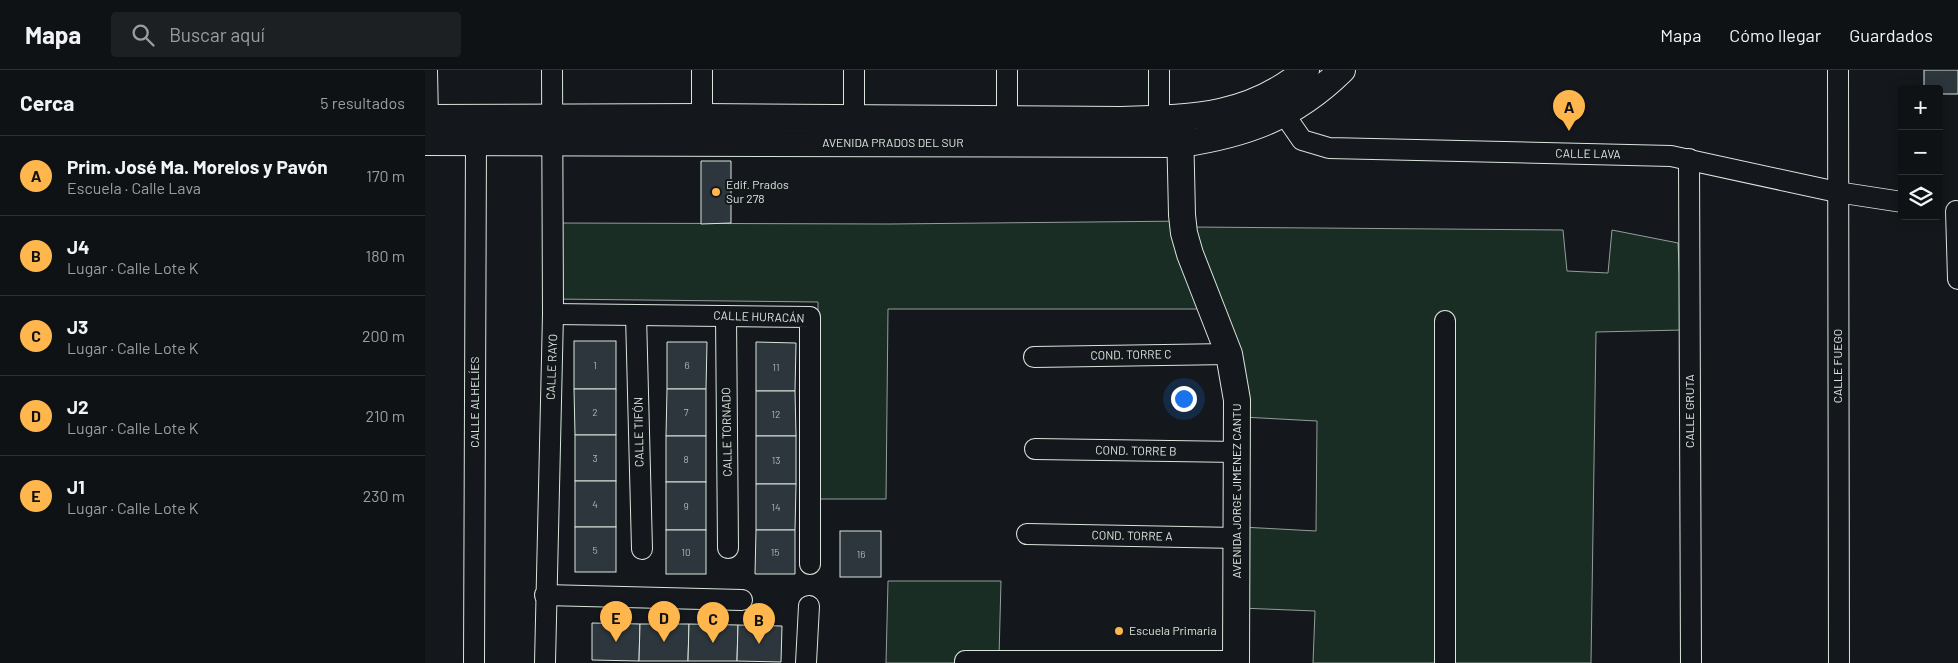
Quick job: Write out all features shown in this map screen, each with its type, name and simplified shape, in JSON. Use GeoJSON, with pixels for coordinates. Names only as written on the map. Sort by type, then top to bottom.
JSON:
{"type":"FeatureCollection","features":[{"type":"Feature","properties":{"kind":"main road","name":"AVENIDA PRADOS DEL SUR"},"geometry":{"type":"LineString","coordinates":[[426,126],[476,142],[853,144],[1173,127],[1254,102],[1292,82],[1306,70]]}},
{"type":"Feature","properties":{"kind":"main road","name":"AVENIDA PRADOS DEL SUR"},"geometry":{"type":"LineString","coordinates":[[426,126],[552,116],[1007,119],[1173,127],[1214,139],[1257,126],[1285,114],[1334,73]]}},
{"type":"Feature","properties":{"kind":"main road","name":"AVENIDA JORGE JIMENEZ CANTU"},"geometry":{"type":"LineString","coordinates":[[1173,127],[1184,233],[1190,254],[1229,354],[1237,400],[1236,662]]}},
{"type":"Feature","properties":{"kind":"street"},"geometry":{"type":"LineString","coordinates":[[426,126],[427,70]]}},
{"type":"Feature","properties":{"kind":"street","name":"CALLE RAYO"},"geometry":{"type":"LineString","coordinates":[[545,663],[545,595],[553,314],[552,70]]}},
{"type":"Feature","properties":{"kind":"street"},"geometry":{"type":"LineString","coordinates":[[702,70],[702,117]]}},
{"type":"Feature","properties":{"kind":"street"},"geometry":{"type":"LineString","coordinates":[[853,144],[854,70]]}},
{"type":"Feature","properties":{"kind":"street"},"geometry":{"type":"LineString","coordinates":[[1007,70],[1007,119]]}},
{"type":"Feature","properties":{"kind":"street"},"geometry":{"type":"LineString","coordinates":[[1159,70],[1173,127]]}},
{"type":"Feature","properties":{"kind":"street","name":"CALLE FUEGO"},"geometry":{"type":"LineString","coordinates":[[1838,70],[1839,663]]}},
{"type":"Feature","properties":{"kind":"street","name":"CALLE LAVA"},"geometry":{"type":"LineString","coordinates":[[1285,114],[1302,140],[1329,148],[1671,156],[1837,192],[1898,201]]}},
{"type":"Feature","properties":{"kind":"street","name":"CALLE ALHELÍES"},"geometry":{"type":"LineString","coordinates":[[475,663],[476,142]]}},
{"type":"Feature","properties":{"kind":"street","name":"CALLE GRUTA"},"geometry":{"type":"LineString","coordinates":[[1689,159],[1691,663]]}},
{"type":"Feature","properties":{"kind":"street"},"geometry":{"type":"LineString","coordinates":[[1951,211],[1958,279]]}},
{"type":"Feature","properties":{"kind":"street","name":"CALLE HURACÁN"},"geometry":{"type":"LineString","coordinates":[[553,314],[810,317],[810,564]]}},
{"type":"Feature","properties":{"kind":"street","name":"CALLE TIFÓN"},"geometry":{"type":"LineString","coordinates":[[636,314],[642,549]]}},
{"type":"Feature","properties":{"kind":"street","name":"CALLE TORNADO"},"geometry":{"type":"LineString","coordinates":[[726,316],[728,548]]}},
{"type":"Feature","properties":{"kind":"street"},"geometry":{"type":"LineString","coordinates":[[1445,322],[1445,663]]}},
{"type":"Feature","properties":{"kind":"street","name":"COND. TORRE C"},"geometry":{"type":"LineString","coordinates":[[1034,357],[1229,354]]}},
{"type":"Feature","properties":{"kind":"street","name":"COND. TORRE B"},"geometry":{"type":"LineString","coordinates":[[1035,449],[1238,452]]}},
{"type":"Feature","properties":{"kind":"street","name":"COND. TORRE A"},"geometry":{"type":"LineString","coordinates":[[1027,534],[1237,538]]}},
{"type":"Feature","properties":{"kind":"street"},"geometry":{"type":"LineString","coordinates":[[545,595],[742,600]]}},
{"type":"Feature","properties":{"kind":"street"},"geometry":{"type":"LineString","coordinates":[[806,663],[809,606]]}},
{"type":"Feature","properties":{"kind":"street"},"geometry":{"type":"LineString","coordinates":[[965,663],[965,661],[1236,662]]}},
{"type":"Feature","properties":{"kind":"green space"},"geometry":{"type":"Polygon","coordinates":[[[1189,221],[1190,227],[1563,230],[1567,271],[1608,273],[1612,230],[1678,243],[1682,330],[1596,332],[1591,663],[1313,663],[1315,611],[1240,608],[1242,527],[1316,531],[1317,421],[1242,417],[1213,309],[888,309],[886,499],[818,499],[818,302],[554,299],[553,223],[889,224],[1189,221]]]}},
{"type":"Feature","properties":{"kind":"green space"},"geometry":{"type":"Polygon","coordinates":[[[888,581],[1001,581],[999,657],[960,663],[886,663],[888,581]]]}},
{"type":"Feature","properties":{"kind":"building"},"geometry":{"type":"Polygon","coordinates":[[[1924,70],[1958,70],[1958,94],[1943,94],[1943,85],[1924,85],[1924,70]]]}},
{"type":"Feature","properties":{"kind":"building","name":"Edif. Prados Sur 278"},"geometry":{"type":"Polygon","coordinates":[[[701,161],[731,161],[731,223],[701,224],[701,161]]]}},
{"type":"Feature","properties":{"kind":"building"},"geometry":{"type":"Polygon","coordinates":[[[574,341],[616,341],[616,389],[574,389],[574,341]]]}},
{"type":"Feature","properties":{"kind":"building"},"geometry":{"type":"Polygon","coordinates":[[[667,342],[707,342],[706,389],[667,389],[667,342]]]}},
{"type":"Feature","properties":{"kind":"building"},"geometry":{"type":"Polygon","coordinates":[[[756,342],[796,343],[795,391],[756,391],[756,342]]]}},
{"type":"Feature","properties":{"kind":"building"},"geometry":{"type":"Polygon","coordinates":[[[574,389],[616,389],[616,435],[575,435],[574,389]]]}},
{"type":"Feature","properties":{"kind":"building"},"geometry":{"type":"Polygon","coordinates":[[[667,389],[706,389],[706,436],[666,436],[667,389]]]}},
{"type":"Feature","properties":{"kind":"building"},"geometry":{"type":"Polygon","coordinates":[[[756,391],[795,391],[796,436],[756,436],[756,391]]]}},
{"type":"Feature","properties":{"kind":"building"},"geometry":{"type":"Polygon","coordinates":[[[575,435],[616,435],[616,481],[575,481],[575,435]]]}},
{"type":"Feature","properties":{"kind":"building"},"geometry":{"type":"Polygon","coordinates":[[[666,436],[706,436],[706,482],[666,482],[666,436]]]}},
{"type":"Feature","properties":{"kind":"building"},"geometry":{"type":"Polygon","coordinates":[[[756,436],[796,436],[796,484],[756,484],[756,436]]]}},
{"type":"Feature","properties":{"kind":"building"},"geometry":{"type":"Polygon","coordinates":[[[575,481],[616,481],[616,527],[575,527],[575,481]]]}},
{"type":"Feature","properties":{"kind":"building"},"geometry":{"type":"Polygon","coordinates":[[[666,482],[706,482],[706,530],[666,530],[666,482]]]}},
{"type":"Feature","properties":{"kind":"building"},"geometry":{"type":"Polygon","coordinates":[[[756,484],[796,484],[795,530],[756,530],[756,484]]]}},
{"type":"Feature","properties":{"kind":"building"},"geometry":{"type":"Polygon","coordinates":[[[575,527],[616,527],[616,572],[575,572],[575,527]]]}},
{"type":"Feature","properties":{"kind":"building"},"geometry":{"type":"Polygon","coordinates":[[[666,530],[706,530],[706,574],[666,574],[666,530]]]}},
{"type":"Feature","properties":{"kind":"building"},"geometry":{"type":"Polygon","coordinates":[[[756,530],[795,530],[795,574],[755,574],[756,530]]]}},
{"type":"Feature","properties":{"kind":"building"},"geometry":{"type":"Polygon","coordinates":[[[840,531],[881,531],[881,577],[840,577],[840,531]]]}},
{"type":"Feature","properties":{"kind":"building"},"geometry":{"type":"Polygon","coordinates":[[[592,623],[640,624],[639,661],[592,660],[592,623]]]}},
{"type":"Feature","properties":{"kind":"building"},"geometry":{"type":"Polygon","coordinates":[[[640,624],[689,624],[688,661],[639,661],[640,624]]]}},
{"type":"Feature","properties":{"kind":"building"},"geometry":{"type":"Polygon","coordinates":[[[689,624],[738,625],[737,661],[688,661],[689,624]]]}},
{"type":"Feature","properties":{"kind":"building"},"geometry":{"type":"Polygon","coordinates":[[[738,625],[782,626],[781,662],[737,661],[738,625]]]}},
{"type":"Feature","properties":{"kind":"place","name":"Prim. José Ma. Morelos y Pavón"},"geometry":{"type":"Point","coordinates":[1569,131]}},
{"type":"Feature","properties":{"kind":"place","name":"Edif. Prados Sur 278"},"geometry":{"type":"Point","coordinates":[716,192]}},
{"type":"Feature","properties":{"kind":"place","name":"Escuela Primaria"},"geometry":{"type":"Point","coordinates":[1119,631]}},
{"type":"Feature","properties":{"kind":"place","name":"J1"},"geometry":{"type":"Point","coordinates":[616,642]}},
{"type":"Feature","properties":{"kind":"place","name":"J2"},"geometry":{"type":"Point","coordinates":[664,642]}},
{"type":"Feature","properties":{"kind":"place","name":"J3"},"geometry":{"type":"Point","coordinates":[713,643]}},
{"type":"Feature","properties":{"kind":"place","name":"J4"},"geometry":{"type":"Point","coordinates":[759,644]}}]}
